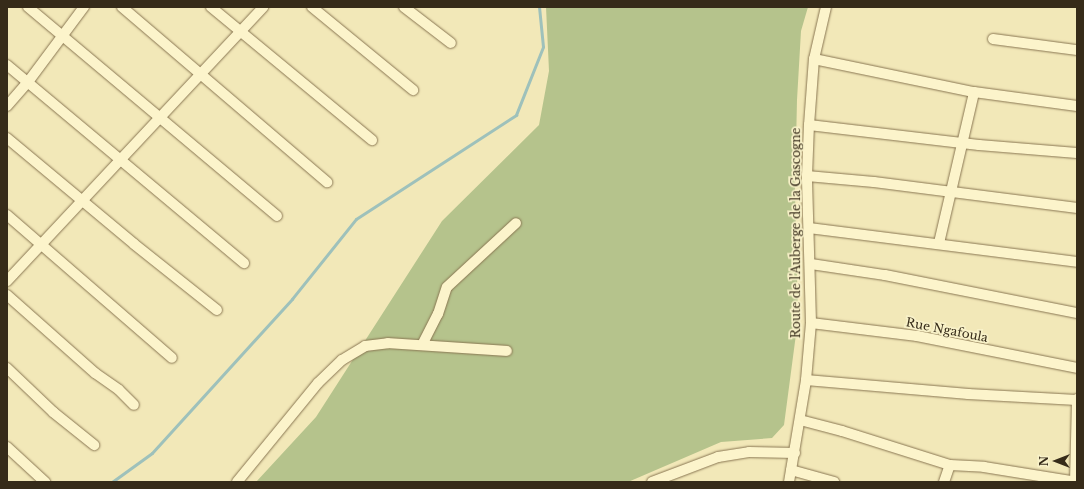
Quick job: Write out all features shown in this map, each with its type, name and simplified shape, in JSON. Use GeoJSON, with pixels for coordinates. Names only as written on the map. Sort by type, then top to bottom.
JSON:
{"type":"FeatureCollection","features":[{"type":"Feature","properties":{"kind":"street"},"geometry":{"type":"LineString","coordinates":[[28,7],[277,216]]}},
{"type":"Feature","properties":{"kind":"street"},"geometry":{"type":"LineString","coordinates":[[7,106],[28,82],[84,7]]}},
{"type":"Feature","properties":{"kind":"street"},"geometry":{"type":"LineString","coordinates":[[122,7],[327,182]]}},
{"type":"Feature","properties":{"kind":"street"},"geometry":{"type":"LineString","coordinates":[[211,7],[372,140]]}},
{"type":"Feature","properties":{"kind":"street"},"geometry":{"type":"LineString","coordinates":[[7,281],[263,7]]}},
{"type":"Feature","properties":{"kind":"street"},"geometry":{"type":"LineString","coordinates":[[312,7],[413,90]]}},
{"type":"Feature","properties":{"kind":"street"},"geometry":{"type":"LineString","coordinates":[[404,7],[451,43]]}},
{"type":"Feature","properties":{"kind":"street","name":"Route de l'Auberge de la Gascogne"},"geometry":{"type":"LineString","coordinates":[[789,482],[806,380],[811,323],[811,264],[808,176],[809,125],[814,59],[826,7]]}},
{"type":"Feature","properties":{"kind":"street"},"geometry":{"type":"LineString","coordinates":[[993,39],[1077,50]]}},
{"type":"Feature","properties":{"kind":"street"},"geometry":{"type":"LineString","coordinates":[[814,59],[974,92],[1077,106]]}},
{"type":"Feature","properties":{"kind":"street"},"geometry":{"type":"LineString","coordinates":[[7,65],[244,263]]}},
{"type":"Feature","properties":{"kind":"street"},"geometry":{"type":"LineString","coordinates":[[939,243],[974,92]]}},
{"type":"Feature","properties":{"kind":"street"},"geometry":{"type":"LineString","coordinates":[[809,125],[1077,153]]}},
{"type":"Feature","properties":{"kind":"street"},"geometry":{"type":"LineString","coordinates":[[7,138],[82,201],[218,310]]}},
{"type":"Feature","properties":{"kind":"street"},"geometry":{"type":"LineString","coordinates":[[808,176],[950,191],[1077,208]]}},
{"type":"Feature","properties":{"kind":"street"},"geometry":{"type":"LineString","coordinates":[[7,215],[42,244],[103,300],[172,358]]}},
{"type":"Feature","properties":{"kind":"street"},"geometry":{"type":"LineString","coordinates":[[422,345],[438,314],[447,287],[516,223]]}},
{"type":"Feature","properties":{"kind":"street"},"geometry":{"type":"LineString","coordinates":[[809,228],[939,243],[1077,262]]}},
{"type":"Feature","properties":{"kind":"street"},"geometry":{"type":"LineString","coordinates":[[811,264],[885,275],[1077,313]]}},
{"type":"Feature","properties":{"kind":"street"},"geometry":{"type":"LineString","coordinates":[[7,295],[95,373],[119,390],[134,405]]}},
{"type":"Feature","properties":{"kind":"street","name":"Rue Ngafoula"},"geometry":{"type":"LineString","coordinates":[[811,323],[917,336],[1077,368]]}},
{"type":"Feature","properties":{"kind":"street"},"geometry":{"type":"LineString","coordinates":[[236,482],[318,383],[342,360],[366,346],[388,343],[507,351]]}},
{"type":"Feature","properties":{"kind":"street"},"geometry":{"type":"LineString","coordinates":[[7,368],[53,412],[94,445]]}},
{"type":"Feature","properties":{"kind":"street"},"geometry":{"type":"LineString","coordinates":[[800,420],[842,431],[950,465],[984,468],[1076,482],[1077,400],[968,394],[806,380]]}},
{"type":"Feature","properties":{"kind":"street"},"geometry":{"type":"LineString","coordinates":[[7,447],[45,482]]}},
{"type":"Feature","properties":{"kind":"street"},"geometry":{"type":"LineString","coordinates":[[652,482],[718,457],[749,452],[795,452]]}},
{"type":"Feature","properties":{"kind":"street"},"geometry":{"type":"LineString","coordinates":[[944,482],[950,465]]}},
{"type":"Feature","properties":{"kind":"street"},"geometry":{"type":"LineString","coordinates":[[791,470],[834,482]]}},
{"type":"Feature","properties":{"kind":"green space"},"geometry":{"type":"Polygon","coordinates":[[[546,7],[808,7],[801,31],[797,100],[795,191],[798,319],[784,425],[772,438],[721,442],[628,482],[256,482],[316,417],[442,221],[539,125],[549,71],[546,7]]]}},
{"type":"Feature","properties":{"kind":"waterway"},"geometry":{"type":"LineString","coordinates":[[112,482],[152,453],[292,299],[356,219],[516,115],[543,47],[539,7]]}}]}
